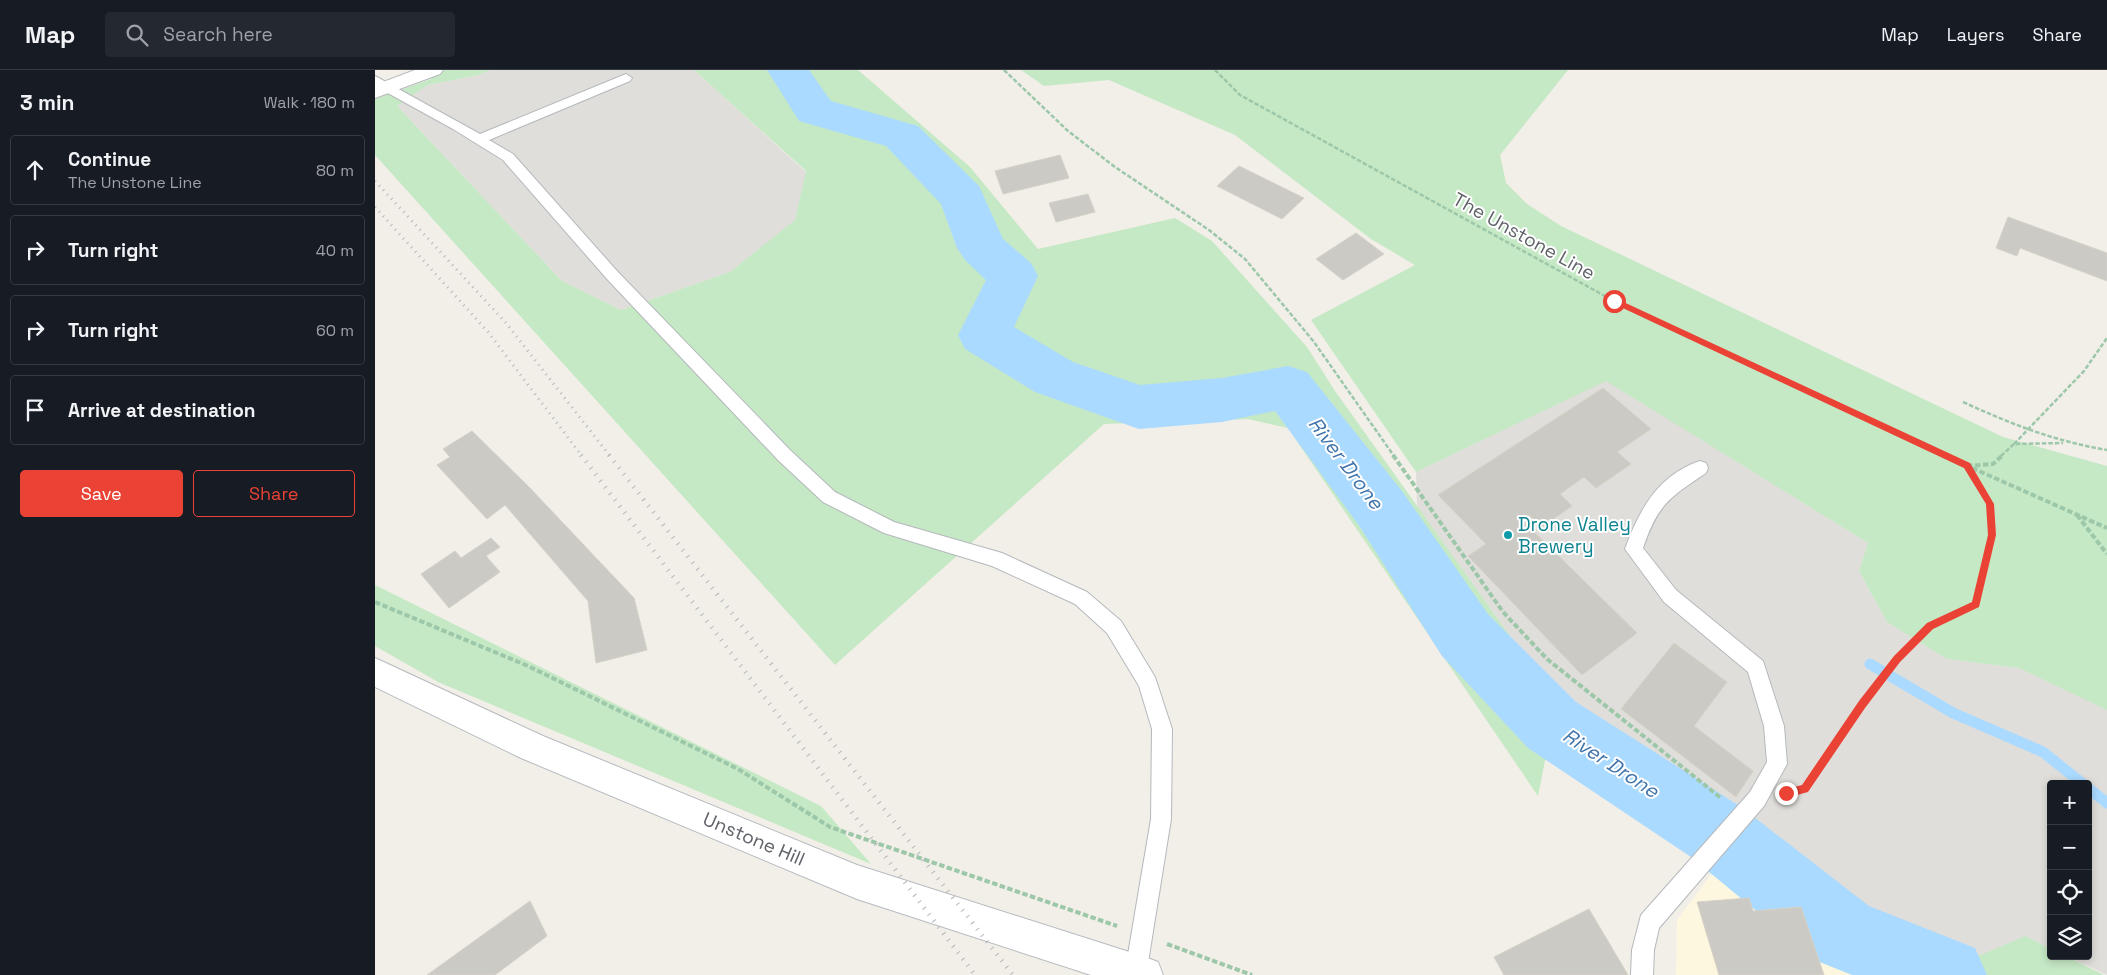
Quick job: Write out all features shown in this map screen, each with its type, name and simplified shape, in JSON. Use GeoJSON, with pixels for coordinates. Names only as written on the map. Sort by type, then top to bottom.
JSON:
{"type":"FeatureCollection","features":[{"type":"Feature","properties":{"kind":"main road"},"geometry":{"type":"LineString","coordinates":[[378,87],[433,70]]}},
{"type":"Feature","properties":{"kind":"main road","name":"Unstone Hill"},"geometry":{"type":"LineString","coordinates":[[375,672],[532,747],[857,882],[1141,974]]}},
{"type":"Feature","properties":{"kind":"lane"},"geometry":{"type":"LineString","coordinates":[[479,139],[626,78]]}},
{"type":"Feature","properties":{"kind":"lane"},"geometry":{"type":"LineString","coordinates":[[378,87],[479,139],[508,157],[612,275],[784,455],[829,497],[890,528],[996,560],[1081,598],[1114,627],[1148,683],[1162,729],[1161,819],[1143,935],[1141,974]]}},
{"type":"Feature","properties":{"kind":"lane"},"geometry":{"type":"LineString","coordinates":[[1642,975],[1643,950],[1649,923],[1746,812],[1777,764],[1774,726],[1756,667],[1670,596],[1634,549],[1644,520],[1663,492],[1700,468]]}},
{"type":"Feature","properties":{"kind":"path"},"geometry":{"type":"LineString","coordinates":[[1004,70],[1068,131],[1115,167],[1188,215],[1245,259],[1314,342],[1503,612],[1547,659],[1705,788],[1746,812],[1805,789],[1862,704],[1879,685],[1897,659],[1930,626],[1976,605],[1992,535],[1990,504],[1967,466],[1993,464],[2085,371],[2107,338]]}},
{"type":"Feature","properties":{"kind":"path","name":"The Unstone Line"},"geometry":{"type":"LineString","coordinates":[[1215,70],[1240,95],[1614,301],[1967,466],[2107,528]]}},
{"type":"Feature","properties":{"kind":"path"},"geometry":{"type":"LineString","coordinates":[[1963,402],[2027,430],[2068,443],[2107,450]]}},
{"type":"Feature","properties":{"kind":"path"},"geometry":{"type":"LineString","coordinates":[[2014,444],[2068,443]]}},
{"type":"Feature","properties":{"kind":"path"},"geometry":{"type":"LineString","coordinates":[[2077,514],[2107,554]]}},
{"type":"Feature","properties":{"kind":"path"},"geometry":{"type":"LineString","coordinates":[[375,602],[537,670],[738,769],[830,827],[1143,935],[1252,975]]}},
{"type":"Feature","properties":{"kind":"shaded area"},"geometry":{"type":"Polygon","coordinates":[[[490,70],[694,70],[806,172],[795,221],[730,272],[621,310],[562,281],[396,105],[428,85],[479,75],[490,70]]]}},
{"type":"Feature","properties":{"kind":"shaded area"},"geometry":{"type":"Polygon","coordinates":[[[1606,380],[1868,543],[1859,571],[1887,622],[1947,659],[2019,668],[2107,709],[2107,975],[2075,960],[2092,960],[2092,780],[2047,780],[2047,947],[2025,937],[1941,972],[1844,934],[1716,832],[1552,725],[1553,696],[1417,506],[1416,472],[1606,380]]]}},
{"type":"Feature","properties":{"kind":"shaded area"},"geometry":{"type":"Polygon","coordinates":[[[1733,846],[1844,934],[1944,975],[1676,975],[1677,920],[1733,846]]]}},
{"type":"Feature","properties":{"kind":"green space"},"geometry":{"type":"Polygon","coordinates":[[[436,70],[490,70],[479,75],[428,85],[397,106],[562,281],[621,310],[730,272],[795,220],[806,171],[694,70],[858,70],[970,167],[1038,249],[1175,218],[1212,241],[1307,347],[1335,391],[1553,696],[1552,725],[1538,796],[1288,428],[1248,419],[1104,424],[835,665],[375,155],[375,99],[431,79],[436,70]]]}},
{"type":"Feature","properties":{"kind":"green space"},"geometry":{"type":"Polygon","coordinates":[[[1021,70],[1568,70],[1500,155],[1506,183],[1527,204],[1561,226],[2003,437],[2107,466],[2107,710],[2019,668],[1947,659],[1887,622],[1859,571],[1868,543],[1606,381],[1416,472],[1311,320],[1415,265],[1371,239],[1235,135],[1109,80],[1044,86],[1021,70]]]}},
{"type":"Feature","properties":{"kind":"green space"},"geometry":{"type":"Polygon","coordinates":[[[375,585],[821,806],[871,864],[438,682],[375,646],[375,585]]]}},
{"type":"Feature","properties":{"kind":"green space"},"geometry":{"type":"Polygon","coordinates":[[[2025,936],[2047,947],[2047,960],[2074,960],[2104,975],[1948,975],[1941,972],[2025,936]]]}},
{"type":"Feature","properties":{"kind":"building"},"geometry":{"type":"Polygon","coordinates":[[[1060,155],[1069,178],[1003,194],[995,171],[1060,155]]]}},
{"type":"Feature","properties":{"kind":"building"},"geometry":{"type":"Polygon","coordinates":[[[1239,166],[1304,198],[1282,219],[1217,186],[1239,166]]]}},
{"type":"Feature","properties":{"kind":"building"},"geometry":{"type":"Polygon","coordinates":[[[1088,194],[1095,212],[1056,222],[1049,203],[1088,194]]]}},
{"type":"Feature","properties":{"kind":"building"},"geometry":{"type":"Polygon","coordinates":[[[2008,217],[2107,253],[2107,281],[2020,248],[2017,256],[1996,248],[2008,217]]]}},
{"type":"Feature","properties":{"kind":"building"},"geometry":{"type":"Polygon","coordinates":[[[1356,233],[1384,254],[1343,280],[1316,259],[1356,233]]]}},
{"type":"Feature","properties":{"kind":"building","name":"Drone Valley Brewery"},"geometry":{"type":"Polygon","coordinates":[[[1603,388],[1651,429],[1617,452],[1631,464],[1596,488],[1584,477],[1560,494],[1572,506],[1542,527],[1529,515],[1522,520],[1637,633],[1582,675],[1468,556],[1486,544],[1438,495],[1603,388]]]}},
{"type":"Feature","properties":{"kind":"building"},"geometry":{"type":"Polygon","coordinates":[[[472,431],[529,487],[634,598],[647,650],[596,663],[588,601],[505,505],[487,519],[437,465],[450,457],[443,449],[472,431]]]}},
{"type":"Feature","properties":{"kind":"building"},"geometry":{"type":"Polygon","coordinates":[[[491,538],[500,547],[486,556],[500,572],[449,608],[421,574],[455,551],[461,558],[491,538]]]}},
{"type":"Feature","properties":{"kind":"building"},"geometry":{"type":"Polygon","coordinates":[[[1674,643],[1727,682],[1694,726],[1753,771],[1736,797],[1621,709],[1674,643]]]}},
{"type":"Feature","properties":{"kind":"building"},"geometry":{"type":"Polygon","coordinates":[[[1749,898],[1753,911],[1801,907],[1824,975],[1719,975],[1697,902],[1749,898]]]}},
{"type":"Feature","properties":{"kind":"building"},"geometry":{"type":"Polygon","coordinates":[[[530,901],[547,936],[495,975],[427,975],[530,901]]]}},
{"type":"Feature","properties":{"kind":"building"},"geometry":{"type":"Polygon","coordinates":[[[1589,909],[1628,975],[1504,975],[1494,957],[1589,909]]]}},
{"type":"Feature","properties":{"kind":"waterway","name":"River Drone"},"geometry":{"type":"LineString","coordinates":[[788,70],[815,111],[902,136],[962,197],[982,248],[1013,276],[984,335],[1054,377],[1139,407],[1222,400],[1288,387],[1381,509],[1465,635],[1552,725],[1716,832],[1844,934],[1948,975]]}},
{"type":"Feature","properties":{"kind":"waterway"},"geometry":{"type":"LineString","coordinates":[[1870,664],[1953,713],[2043,752],[2078,780]]}},
{"type":"Feature","properties":{"kind":"waterway"},"geometry":{"type":"LineString","coordinates":[[2092,791],[2107,803]]}},
{"type":"Feature","properties":{"kind":"railway"},"geometry":{"type":"LineString","coordinates":[[375,181],[506,323],[610,456]]}},
{"type":"Feature","properties":{"kind":"railway"},"geometry":{"type":"LineString","coordinates":[[375,207],[488,332],[582,456]]}},
{"type":"Feature","properties":{"kind":"railway"},"geometry":{"type":"LineString","coordinates":[[581,455],[975,975]]}},
{"type":"Feature","properties":{"kind":"railway"},"geometry":{"type":"LineString","coordinates":[[609,455],[1013,975]]}},
{"type":"Feature","properties":{"kind":"place","name":"Drone Valley Brewery"},"geometry":{"type":"Point","coordinates":[1508,535]}},
{"type":"Feature","properties":{"kind":"route"},"geometry":{"type":"LineString","coordinates":[[1614,301],[1967,466],[1990,504],[1992,535],[1976,605],[1930,626],[1897,659],[1879,685],[1862,704],[1805,789],[1786,793]]}}]}
